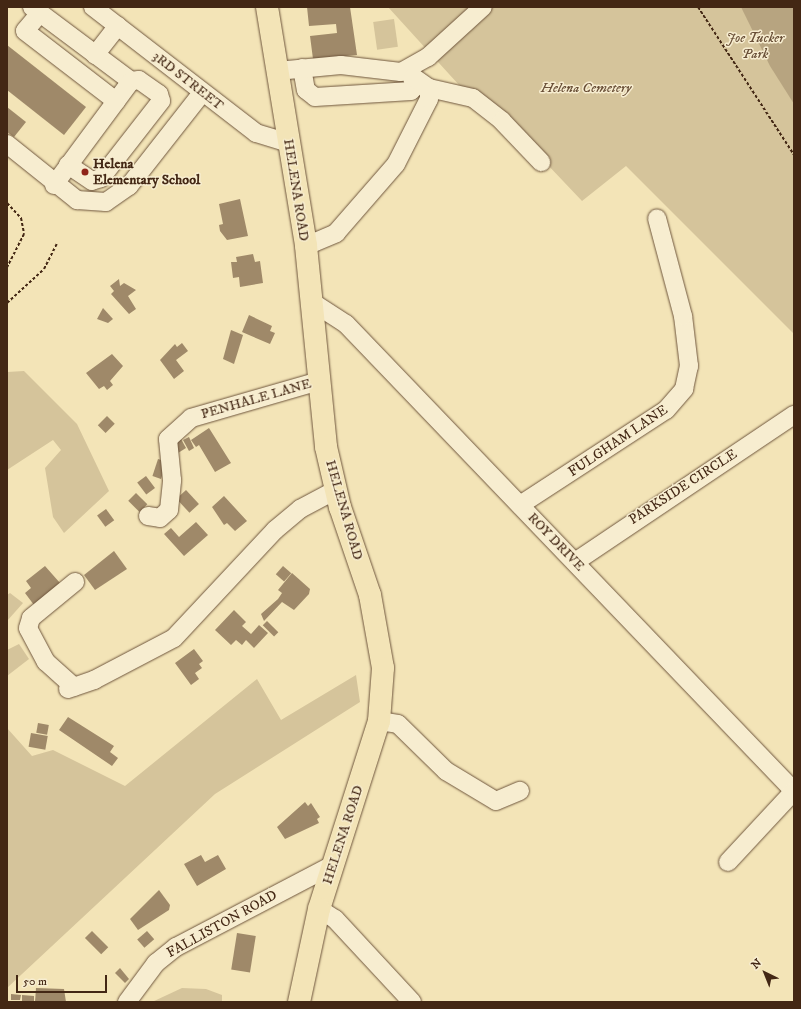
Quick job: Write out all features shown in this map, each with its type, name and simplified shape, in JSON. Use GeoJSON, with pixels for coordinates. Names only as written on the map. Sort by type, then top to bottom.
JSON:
{"type":"FeatureCollection","features":[{"type":"Feature","properties":{"kind":"main road","name":"HELENA ROAD"},"geometry":{"type":"LineString","coordinates":[[267,7],[306,246],[319,381],[335,490],[377,626],[383,668],[379,721],[319,909],[299,1002]]}},
{"type":"Feature","properties":{"kind":"street","name":"3RD STREET"},"geometry":{"type":"LineString","coordinates":[[93,7],[256,134],[288,143]]}},
{"type":"Feature","properties":{"kind":"street"},"geometry":{"type":"LineString","coordinates":[[302,68],[306,90],[315,97],[410,79],[439,48],[483,7]]}},
{"type":"Feature","properties":{"kind":"street"},"geometry":{"type":"LineString","coordinates":[[68,165],[92,181],[101,178],[161,101],[159,94],[139,80],[131,81],[36,10],[25,31],[116,101]]}},
{"type":"Feature","properties":{"kind":"street"},"geometry":{"type":"LineString","coordinates":[[96,55],[118,26]]}},
{"type":"Feature","properties":{"kind":"street"},"geometry":{"type":"LineString","coordinates":[[277,71],[302,68],[350,66],[384,72],[410,79],[429,88],[473,98],[502,121],[541,162]]}},
{"type":"Feature","properties":{"kind":"street"},"geometry":{"type":"LineString","coordinates":[[54,185],[131,81]]}},
{"type":"Feature","properties":{"kind":"street"},"geometry":{"type":"LineString","coordinates":[[306,246],[336,233],[393,169],[426,109],[429,88]]}},
{"type":"Feature","properties":{"kind":"street"},"geometry":{"type":"LineString","coordinates":[[7,144],[54,185],[77,200],[106,202],[129,186],[202,92]]}},
{"type":"Feature","properties":{"kind":"street","name":"FULGHAM LANE"},"geometry":{"type":"LineString","coordinates":[[520,505],[666,410],[684,388],[689,366],[683,316],[657,218]]}},
{"type":"Feature","properties":{"kind":"street","name":"ROY DRIVE"},"geometry":{"type":"LineString","coordinates":[[312,302],[346,324],[794,791]]}},
{"type":"Feature","properties":{"kind":"street","name":"PENHALE LANE"},"geometry":{"type":"LineString","coordinates":[[148,516],[160,518],[169,510],[172,480],[167,447],[173,432],[203,413],[319,381]]}},
{"type":"Feature","properties":{"kind":"street","name":"PARKSIDE CIRCLE"},"geometry":{"type":"LineString","coordinates":[[575,562],[794,415]]}},
{"type":"Feature","properties":{"kind":"street"},"geometry":{"type":"LineString","coordinates":[[75,582],[31,618],[28,628],[46,662],[71,688],[174,638],[274,530],[300,509],[335,490]]}},
{"type":"Feature","properties":{"kind":"street"},"geometry":{"type":"LineString","coordinates":[[379,721],[398,724],[446,771],[496,801],[520,791]]}},
{"type":"Feature","properties":{"kind":"street"},"geometry":{"type":"LineString","coordinates":[[728,862],[794,791]]}},
{"type":"Feature","properties":{"kind":"street","name":"FALLISTON ROAD"},"geometry":{"type":"LineString","coordinates":[[127,1002],[156,963],[176,947],[333,866]]}},
{"type":"Feature","properties":{"kind":"street"},"geometry":{"type":"LineString","coordinates":[[319,909],[336,919],[412,1002]]}},
{"type":"Feature","properties":{"kind":"path"},"geometry":{"type":"LineString","coordinates":[[698,7],[794,155]]}},
{"type":"Feature","properties":{"kind":"path"},"geometry":{"type":"LineString","coordinates":[[7,203],[21,218],[24,234],[7,268]]}},
{"type":"Feature","properties":{"kind":"path"},"geometry":{"type":"LineString","coordinates":[[7,303],[44,269],[57,244]]}},
{"type":"Feature","properties":{"kind":"green space","name":"Helena Cemetery"},"geometry":{"type":"Polygon","coordinates":[[[388,7],[794,7],[794,334],[626,166],[582,201],[490,104],[459,85],[388,7]]]}},
{"type":"Feature","properties":{"kind":"green space"},"geometry":{"type":"Polygon","coordinates":[[[394,19],[398,47],[377,50],[373,22],[394,19]]]}},
{"type":"Feature","properties":{"kind":"green space"},"geometry":{"type":"Polygon","coordinates":[[[24,371],[77,424],[109,491],[64,533],[53,517],[45,468],[61,450],[53,440],[7,470],[7,372],[24,371]]]}},
{"type":"Feature","properties":{"kind":"green space"},"geometry":{"type":"Polygon","coordinates":[[[10,593],[23,603],[7,621],[7,595],[10,593]]]}},
{"type":"Feature","properties":{"kind":"green space"},"geometry":{"type":"Polygon","coordinates":[[[19,644],[29,659],[7,676],[7,650],[19,644]]]}},
{"type":"Feature","properties":{"kind":"green space"},"geometry":{"type":"Polygon","coordinates":[[[356,675],[360,702],[215,794],[7,988],[7,728],[32,756],[53,750],[125,786],[257,679],[281,720],[356,675]]]}},
{"type":"Feature","properties":{"kind":"green space"},"geometry":{"type":"Polygon","coordinates":[[[182,988],[206,989],[222,995],[222,1002],[152,1002],[182,988]]]}},
{"type":"Feature","properties":{"kind":"shaded area"},"geometry":{"type":"Polygon","coordinates":[[[741,7],[794,7],[794,104],[770,66],[741,7]]]}},
{"type":"Feature","properties":{"kind":"building"},"geometry":{"type":"Polygon","coordinates":[[[307,7],[350,7],[357,55],[313,59],[310,36],[337,33],[336,24],[309,26],[307,7]]]}},
{"type":"Feature","properties":{"kind":"building","name":"Helena Elementary School"},"geometry":{"type":"Polygon","coordinates":[[[7,45],[86,107],[64,135],[7,90],[7,45]]]}},
{"type":"Feature","properties":{"kind":"building"},"geometry":{"type":"Polygon","coordinates":[[[7,107],[26,122],[14,137],[7,132],[7,107]]]}},
{"type":"Feature","properties":{"kind":"building"},"geometry":{"type":"Polygon","coordinates":[[[240,199],[248,236],[227,240],[220,231],[219,225],[223,224],[219,204],[240,199]]]}},
{"type":"Feature","properties":{"kind":"building"},"geometry":{"type":"Polygon","coordinates":[[[253,254],[255,262],[260,261],[263,283],[240,287],[239,277],[233,278],[231,262],[237,262],[236,257],[253,254]]]}},
{"type":"Feature","properties":{"kind":"building"},"geometry":{"type":"Polygon","coordinates":[[[119,279],[120,286],[124,283],[136,290],[128,296],[136,309],[129,314],[111,294],[114,291],[110,286],[119,279]]]}},
{"type":"Feature","properties":{"kind":"building"},"geometry":{"type":"Polygon","coordinates":[[[103,308],[113,319],[108,323],[97,319],[103,308]]]}},
{"type":"Feature","properties":{"kind":"building"},"geometry":{"type":"Polygon","coordinates":[[[249,315],[272,326],[270,331],[275,333],[270,344],[242,332],[249,315]]]}},
{"type":"Feature","properties":{"kind":"building"},"geometry":{"type":"Polygon","coordinates":[[[231,330],[243,335],[234,364],[223,359],[231,330]]]}},
{"type":"Feature","properties":{"kind":"building"},"geometry":{"type":"Polygon","coordinates":[[[182,343],[188,351],[176,360],[184,371],[174,379],[160,360],[175,344],[177,347],[182,343]]]}},
{"type":"Feature","properties":{"kind":"building"},"geometry":{"type":"Polygon","coordinates":[[[112,354],[123,366],[110,381],[113,385],[107,390],[104,386],[99,389],[86,373],[112,354]]]}},
{"type":"Feature","properties":{"kind":"building"},"geometry":{"type":"Polygon","coordinates":[[[107,416],[115,424],[106,433],[98,425],[107,416]]]}},
{"type":"Feature","properties":{"kind":"building"},"geometry":{"type":"Polygon","coordinates":[[[209,428],[231,463],[215,472],[199,445],[196,447],[191,440],[209,428]]]}},
{"type":"Feature","properties":{"kind":"building"},"geometry":{"type":"Polygon","coordinates":[[[189,437],[194,448],[189,451],[183,440],[189,437]]]}},
{"type":"Feature","properties":{"kind":"building"},"geometry":{"type":"Polygon","coordinates":[[[181,439],[186,448],[178,453],[174,444],[181,439]]]}},
{"type":"Feature","properties":{"kind":"building"},"geometry":{"type":"Polygon","coordinates":[[[158,459],[167,462],[161,479],[152,476],[158,459]]]}},
{"type":"Feature","properties":{"kind":"building"},"geometry":{"type":"Polygon","coordinates":[[[146,476],[155,488],[146,495],[137,483],[146,476]]]}},
{"type":"Feature","properties":{"kind":"building"},"geometry":{"type":"Polygon","coordinates":[[[186,490],[199,504],[189,513],[176,499],[186,490]]]}},
{"type":"Feature","properties":{"kind":"building"},"geometry":{"type":"Polygon","coordinates":[[[136,493],[147,504],[140,512],[128,501],[136,493]]]}},
{"type":"Feature","properties":{"kind":"building"},"geometry":{"type":"Polygon","coordinates":[[[224,496],[247,521],[235,531],[227,523],[224,525],[212,507],[224,496]]]}},
{"type":"Feature","properties":{"kind":"building"},"geometry":{"type":"Polygon","coordinates":[[[106,509],[114,520],[105,527],[97,515],[106,509]]]}},
{"type":"Feature","properties":{"kind":"building"},"geometry":{"type":"Polygon","coordinates":[[[196,522],[208,535],[184,556],[164,534],[171,528],[179,537],[196,522]]]}},
{"type":"Feature","properties":{"kind":"building"},"geometry":{"type":"Polygon","coordinates":[[[114,551],[127,569],[95,590],[84,575],[114,551]]]}},
{"type":"Feature","properties":{"kind":"building"},"geometry":{"type":"Polygon","coordinates":[[[45,566],[60,583],[34,605],[25,593],[31,588],[26,581],[45,566]]]}},
{"type":"Feature","properties":{"kind":"building"},"geometry":{"type":"Polygon","coordinates":[[[283,566],[291,573],[284,582],[276,574],[283,566]]]}},
{"type":"Feature","properties":{"kind":"building"},"geometry":{"type":"Polygon","coordinates":[[[292,573],[310,589],[309,594],[294,610],[282,602],[264,621],[261,614],[278,599],[282,593],[278,590],[292,573]]]}},
{"type":"Feature","properties":{"kind":"building"},"geometry":{"type":"Polygon","coordinates":[[[234,610],[246,622],[242,626],[251,634],[259,625],[268,633],[254,648],[246,640],[242,645],[236,640],[231,645],[215,630],[234,610]]]}},
{"type":"Feature","properties":{"kind":"building"},"geometry":{"type":"Polygon","coordinates":[[[267,621],[278,632],[274,637],[263,625],[267,621]]]}},
{"type":"Feature","properties":{"kind":"building"},"geometry":{"type":"Polygon","coordinates":[[[194,649],[203,661],[199,664],[202,668],[195,673],[199,679],[191,685],[175,663],[194,649]]]}},
{"type":"Feature","properties":{"kind":"building"},"geometry":{"type":"Polygon","coordinates":[[[68,717],[114,746],[110,752],[118,758],[112,766],[59,730],[68,717]]]}},
{"type":"Feature","properties":{"kind":"building"},"geometry":{"type":"Polygon","coordinates":[[[38,723],[49,725],[47,735],[36,733],[38,723]]]}},
{"type":"Feature","properties":{"kind":"building"},"geometry":{"type":"Polygon","coordinates":[[[31,733],[48,736],[45,750],[29,747],[31,733]]]}},
{"type":"Feature","properties":{"kind":"building"},"geometry":{"type":"Polygon","coordinates":[[[305,802],[308,806],[311,803],[320,817],[317,819],[319,823],[285,839],[277,827],[305,802]]]}},
{"type":"Feature","properties":{"kind":"building"},"geometry":{"type":"Polygon","coordinates":[[[201,855],[205,862],[218,855],[226,869],[197,886],[184,864],[201,855]]]}},
{"type":"Feature","properties":{"kind":"building"},"geometry":{"type":"Polygon","coordinates":[[[159,890],[170,905],[169,910],[138,930],[130,919],[159,890]]]}},
{"type":"Feature","properties":{"kind":"building"},"geometry":{"type":"Polygon","coordinates":[[[92,931],[108,947],[101,954],[85,938],[92,931]]]}},
{"type":"Feature","properties":{"kind":"building"},"geometry":{"type":"Polygon","coordinates":[[[147,931],[154,939],[144,948],[137,940],[147,931]]]}},
{"type":"Feature","properties":{"kind":"building"},"geometry":{"type":"Polygon","coordinates":[[[237,933],[256,936],[250,973],[231,970],[237,933]]]}},
{"type":"Feature","properties":{"kind":"building"},"geometry":{"type":"Polygon","coordinates":[[[120,968],[129,979],[125,983],[115,973],[120,968]]]}},
{"type":"Feature","properties":{"kind":"building"},"geometry":{"type":"Polygon","coordinates":[[[36,988],[64,989],[66,1002],[35,1002],[36,988]]]}},
{"type":"Feature","properties":{"kind":"building"},"geometry":{"type":"Polygon","coordinates":[[[11,994],[21,995],[20,1000],[11,1000],[11,994]]]}},
{"type":"Feature","properties":{"kind":"building"},"geometry":{"type":"Polygon","coordinates":[[[22,995],[34,996],[34,1001],[22,1001],[22,995]]]}},
{"type":"Feature","properties":{"kind":"place","name":"Helena Elementary School"},"geometry":{"type":"Point","coordinates":[85,172]}},
{"type":"Feature","properties":{"kind":"park label","name":"Joe Tucker Park"},"geometry":{"type":"Point","coordinates":[755,46]}}]}
